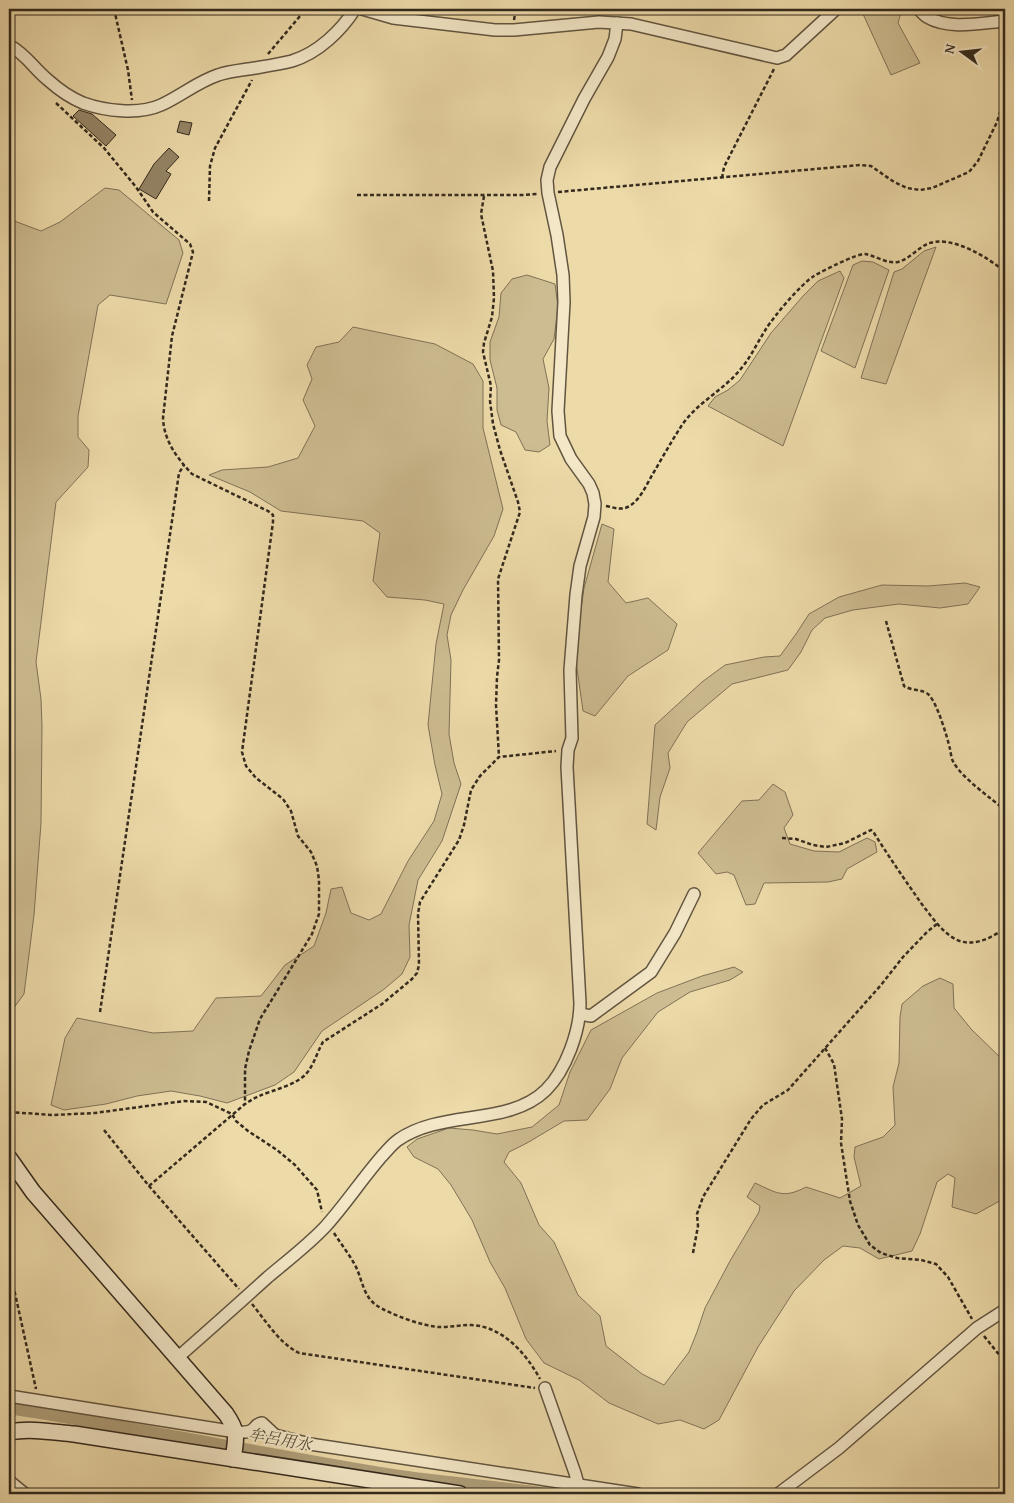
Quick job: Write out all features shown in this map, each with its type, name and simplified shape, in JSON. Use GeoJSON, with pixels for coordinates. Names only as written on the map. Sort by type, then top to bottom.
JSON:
{"type":"FeatureCollection","features":[{"type":"Feature","properties":{"kind":"street"},"geometry":{"type":"LineString","coordinates":[[9,45],[28,59],[48,80],[67,94],[82,102],[111,110],[131,111],[159,106],[197,84],[219,74],[293,61],[312,52],[333,36],[348,20],[355,9]]}},
{"type":"Feature","properties":{"kind":"street"},"geometry":{"type":"LineString","coordinates":[[362,9],[393,18],[495,30],[617,22],[777,58],[786,54],[836,9]]}},
{"type":"Feature","properties":{"kind":"street"},"geometry":{"type":"LineString","coordinates":[[918,9],[926,16],[941,22],[956,24],[1005,21]]}},
{"type":"Feature","properties":{"kind":"street"},"geometry":{"type":"LineString","coordinates":[[178,1358],[325,1226],[396,1141],[413,1130],[444,1122],[514,1110],[534,1100],[548,1089],[561,1070],[572,1047],[580,1014],[567,767],[568,750],[572,738],[570,670],[580,566],[594,517],[595,504],[589,484],[571,459],[560,436],[558,411],[564,302],[563,275],[547,180],[550,167],[584,99],[608,57],[615,39],[617,22]]}},
{"type":"Feature","properties":{"kind":"street"},"geometry":{"type":"LineString","coordinates":[[580,1014],[591,1016],[651,972],[694,894]]}},
{"type":"Feature","properties":{"kind":"street"},"geometry":{"type":"LineString","coordinates":[[9,1158],[33,1192],[226,1414],[233,1424],[234,1446]]}},
{"type":"Feature","properties":{"kind":"street"},"geometry":{"type":"LineString","coordinates":[[778,1494],[839,1448],[977,1328],[1005,1310]]}},
{"type":"Feature","properties":{"kind":"street"},"geometry":{"type":"LineString","coordinates":[[545,1388],[578,1489]]}},
{"type":"Feature","properties":{"kind":"street"},"geometry":{"type":"LineString","coordinates":[[9,1396],[460,1494]]}},
{"type":"Feature","properties":{"kind":"street"},"geometry":{"type":"LineString","coordinates":[[234,1446],[246,1432],[262,1423],[275,1435],[310,1444],[578,1489],[638,1494]]}},
{"type":"Feature","properties":{"kind":"street"},"geometry":{"type":"LineString","coordinates":[[9,1432],[42,1430],[234,1446]]}},
{"type":"Feature","properties":{"kind":"street"},"geometry":{"type":"LineString","coordinates":[[9,1481],[25,1494]]}},
{"type":"Feature","properties":{"kind":"path"},"geometry":{"type":"LineString","coordinates":[[114,9],[128,70],[132,98],[131,111]]}},
{"type":"Feature","properties":{"kind":"path"},"geometry":{"type":"LineString","coordinates":[[209,201],[210,166],[215,148],[258,68],[270,50],[306,9]]}},
{"type":"Feature","properties":{"kind":"path"},"geometry":{"type":"LineString","coordinates":[[722,178],[724,167],[776,65],[777,58]]}},
{"type":"Feature","properties":{"kind":"path"},"geometry":{"type":"LineString","coordinates":[[357,195],[522,195],[860,165],[871,166],[894,182],[907,188],[920,190],[932,188],[969,172],[978,161],[997,122],[1005,96]]}},
{"type":"Feature","properties":{"kind":"path"},"geometry":{"type":"LineString","coordinates":[[56,103],[104,148],[136,187],[153,212],[190,244],[193,252],[172,336],[163,418],[168,442],[192,474],[273,515],[242,752],[246,766],[256,778],[284,799],[291,811],[298,836],[310,852],[317,866],[319,914],[312,934],[260,1019],[248,1051],[244,1069],[245,1104]]}},
{"type":"Feature","properties":{"kind":"path"},"geometry":{"type":"LineString","coordinates":[[484,195],[482,214],[493,271],[494,298],[492,317],[483,352],[490,380],[493,424],[520,512],[498,579],[499,660],[496,705],[499,757]]}},
{"type":"Feature","properties":{"kind":"path"},"geometry":{"type":"LineString","coordinates":[[595,504],[622,510],[633,504],[642,493],[683,424],[699,405],[729,382],[742,368],[767,328],[813,276],[863,253],[889,262],[898,262],[928,244],[938,241],[951,241],[964,246],[1005,272]]}},
{"type":"Feature","properties":{"kind":"path"},"geometry":{"type":"LineString","coordinates":[[100,1012],[179,473],[184,465]]}},
{"type":"Feature","properties":{"kind":"path"},"geometry":{"type":"LineString","coordinates":[[886,621],[904,686],[923,691],[929,695],[945,732],[952,762],[960,772],[1005,810]]}},
{"type":"Feature","properties":{"kind":"path"},"geometry":{"type":"LineString","coordinates":[[149,1186],[245,1104],[305,1076],[311,1068],[317,1051],[323,1042],[382,1004],[412,979],[417,973],[419,965],[418,914],[420,902],[459,840],[471,790],[480,776],[499,757],[568,750]]}},
{"type":"Feature","properties":{"kind":"path"},"geometry":{"type":"LineString","coordinates":[[782,838],[796,839],[826,847],[845,843],[871,830],[897,870],[937,924],[956,940],[983,941],[1005,928]]}},
{"type":"Feature","properties":{"kind":"path"},"geometry":{"type":"LineString","coordinates":[[693,1252],[698,1226],[696,1214],[703,1197],[751,1119],[763,1105],[788,1090],[881,985],[903,957],[937,924]]}},
{"type":"Feature","properties":{"kind":"path"},"geometry":{"type":"LineString","coordinates":[[825,1048],[834,1064],[842,1119],[841,1143],[850,1201],[858,1225],[870,1246],[881,1253],[897,1258],[922,1260],[936,1264],[948,1277],[977,1328],[1005,1362]]}},
{"type":"Feature","properties":{"kind":"path"},"geometry":{"type":"LineString","coordinates":[[9,1112],[53,1115],[95,1113],[184,1101],[206,1102],[232,1114],[236,1122],[277,1150],[295,1165],[317,1190],[325,1226],[334,1233],[348,1254],[370,1299],[377,1305],[423,1325],[440,1327],[471,1325],[497,1332],[512,1343],[532,1365],[545,1388],[540,1389],[299,1353],[291,1349],[149,1186],[104,1130]]}},
{"type":"Feature","properties":{"kind":"path"},"geometry":{"type":"LineString","coordinates":[[9,1266],[38,1396],[37,1401]]}},
{"type":"Feature","properties":{"kind":"shaded area"},"geometry":{"type":"Polygon","coordinates":[[[862,9],[902,9],[898,23],[920,63],[891,75],[862,9]]]}},
{"type":"Feature","properties":{"kind":"shaded area"},"geometry":{"type":"Polygon","coordinates":[[[105,188],[119,190],[179,240],[183,253],[166,304],[110,295],[98,305],[78,416],[78,437],[89,450],[88,467],[56,502],[36,662],[41,699],[42,727],[41,823],[34,915],[24,994],[13,1009],[9,1009],[9,348],[12,344],[9,317],[9,219],[41,231],[60,222],[105,188]]]}},
{"type":"Feature","properties":{"kind":"shaded area"},"geometry":{"type":"Polygon","coordinates":[[[936,247],[886,384],[861,378],[894,272],[902,269],[924,251],[936,247]]]}},
{"type":"Feature","properties":{"kind":"shaded area"},"geometry":{"type":"Polygon","coordinates":[[[862,261],[873,262],[889,270],[855,368],[821,351],[853,265],[862,261]]]}},
{"type":"Feature","properties":{"kind":"shaded area"},"geometry":{"type":"Polygon","coordinates":[[[840,271],[844,278],[783,446],[708,406],[715,397],[728,390],[740,380],[771,333],[803,296],[818,281],[840,271]]]}},
{"type":"Feature","properties":{"kind":"shaded area"},"geometry":{"type":"Polygon","coordinates":[[[527,275],[555,284],[558,307],[554,339],[543,359],[549,388],[547,421],[550,445],[539,452],[525,450],[516,432],[501,425],[497,410],[497,388],[490,360],[490,342],[499,317],[501,293],[512,279],[527,275]]]}},
{"type":"Feature","properties":{"kind":"shaded area"},"geometry":{"type":"Polygon","coordinates":[[[353,327],[435,344],[473,364],[483,381],[483,428],[503,509],[494,536],[451,615],[447,635],[451,660],[449,734],[454,763],[461,784],[442,841],[418,880],[409,925],[410,957],[402,974],[383,990],[322,1031],[294,1072],[275,1085],[227,1103],[171,1091],[64,1110],[51,1105],[65,1038],[77,1018],[153,1033],[193,1031],[216,998],[261,996],[285,965],[314,946],[326,913],[331,889],[342,887],[351,913],[369,920],[381,914],[408,861],[434,821],[442,794],[428,725],[436,644],[444,604],[425,600],[387,597],[373,581],[380,533],[363,521],[281,511],[250,492],[209,475],[222,470],[268,467],[298,458],[315,426],[303,400],[312,379],[307,365],[316,347],[339,342],[353,327]]]}},
{"type":"Feature","properties":{"kind":"shaded area"},"geometry":{"type":"Polygon","coordinates":[[[602,524],[614,529],[608,582],[626,603],[648,598],[677,624],[668,650],[628,676],[595,716],[583,711],[575,654],[584,588],[602,524]]]}},
{"type":"Feature","properties":{"kind":"shaded area"},"geometry":{"type":"Polygon","coordinates":[[[965,583],[980,587],[968,604],[940,608],[899,604],[853,610],[825,618],[812,630],[801,652],[788,670],[732,684],[687,722],[668,753],[670,768],[660,797],[656,830],[647,824],[655,725],[702,682],[725,665],[764,657],[780,656],[809,614],[839,597],[882,585],[928,586],[965,583]]]}},
{"type":"Feature","properties":{"kind":"shaded area"},"geometry":{"type":"Polygon","coordinates":[[[773,784],[785,792],[793,815],[784,828],[790,844],[814,851],[839,852],[867,838],[875,842],[877,852],[847,869],[842,879],[828,882],[764,883],[755,904],[746,905],[734,875],[727,872],[716,874],[698,853],[742,801],[759,800],[773,784]]]}},
{"type":"Feature","properties":{"kind":"shaded area"},"geometry":{"type":"Polygon","coordinates":[[[734,967],[743,972],[730,980],[690,992],[658,1012],[622,1058],[610,1089],[587,1120],[564,1121],[509,1152],[504,1162],[521,1183],[539,1225],[554,1242],[578,1295],[600,1316],[606,1346],[642,1374],[664,1385],[689,1352],[705,1308],[759,1212],[760,1206],[747,1197],[755,1183],[780,1193],[791,1193],[806,1187],[840,1198],[861,1186],[854,1157],[855,1147],[883,1137],[895,1125],[893,1087],[899,1063],[902,1004],[923,986],[940,978],[953,984],[954,1008],[972,1030],[1005,1062],[1005,1198],[976,1214],[952,1207],[955,1178],[948,1174],[937,1182],[920,1234],[912,1251],[879,1259],[860,1248],[843,1246],[824,1260],[794,1291],[758,1347],[719,1420],[704,1429],[680,1420],[658,1424],[609,1403],[579,1380],[544,1363],[526,1339],[505,1288],[490,1262],[472,1220],[451,1185],[438,1169],[414,1157],[407,1147],[417,1139],[449,1128],[497,1134],[532,1127],[559,1105],[570,1072],[591,1030],[657,993],[702,976],[734,967]]]}},
{"type":"Feature","properties":{"kind":"building"},"geometry":{"type":"Polygon","coordinates":[[[79,110],[92,114],[116,135],[106,146],[73,116],[79,110]]]}},
{"type":"Feature","properties":{"kind":"building"},"geometry":{"type":"Polygon","coordinates":[[[180,121],[192,123],[189,135],[177,132],[180,121]]]}},
{"type":"Feature","properties":{"kind":"building"},"geometry":{"type":"Polygon","coordinates":[[[169,148],[179,157],[166,171],[171,174],[156,199],[139,189],[154,164],[169,148]]]}},
{"type":"Feature","properties":{"kind":"waterway","name":"牟呂用水"},"geometry":{"type":"LineString","coordinates":[[9,1408],[393,1475],[547,1494]]}}]}
